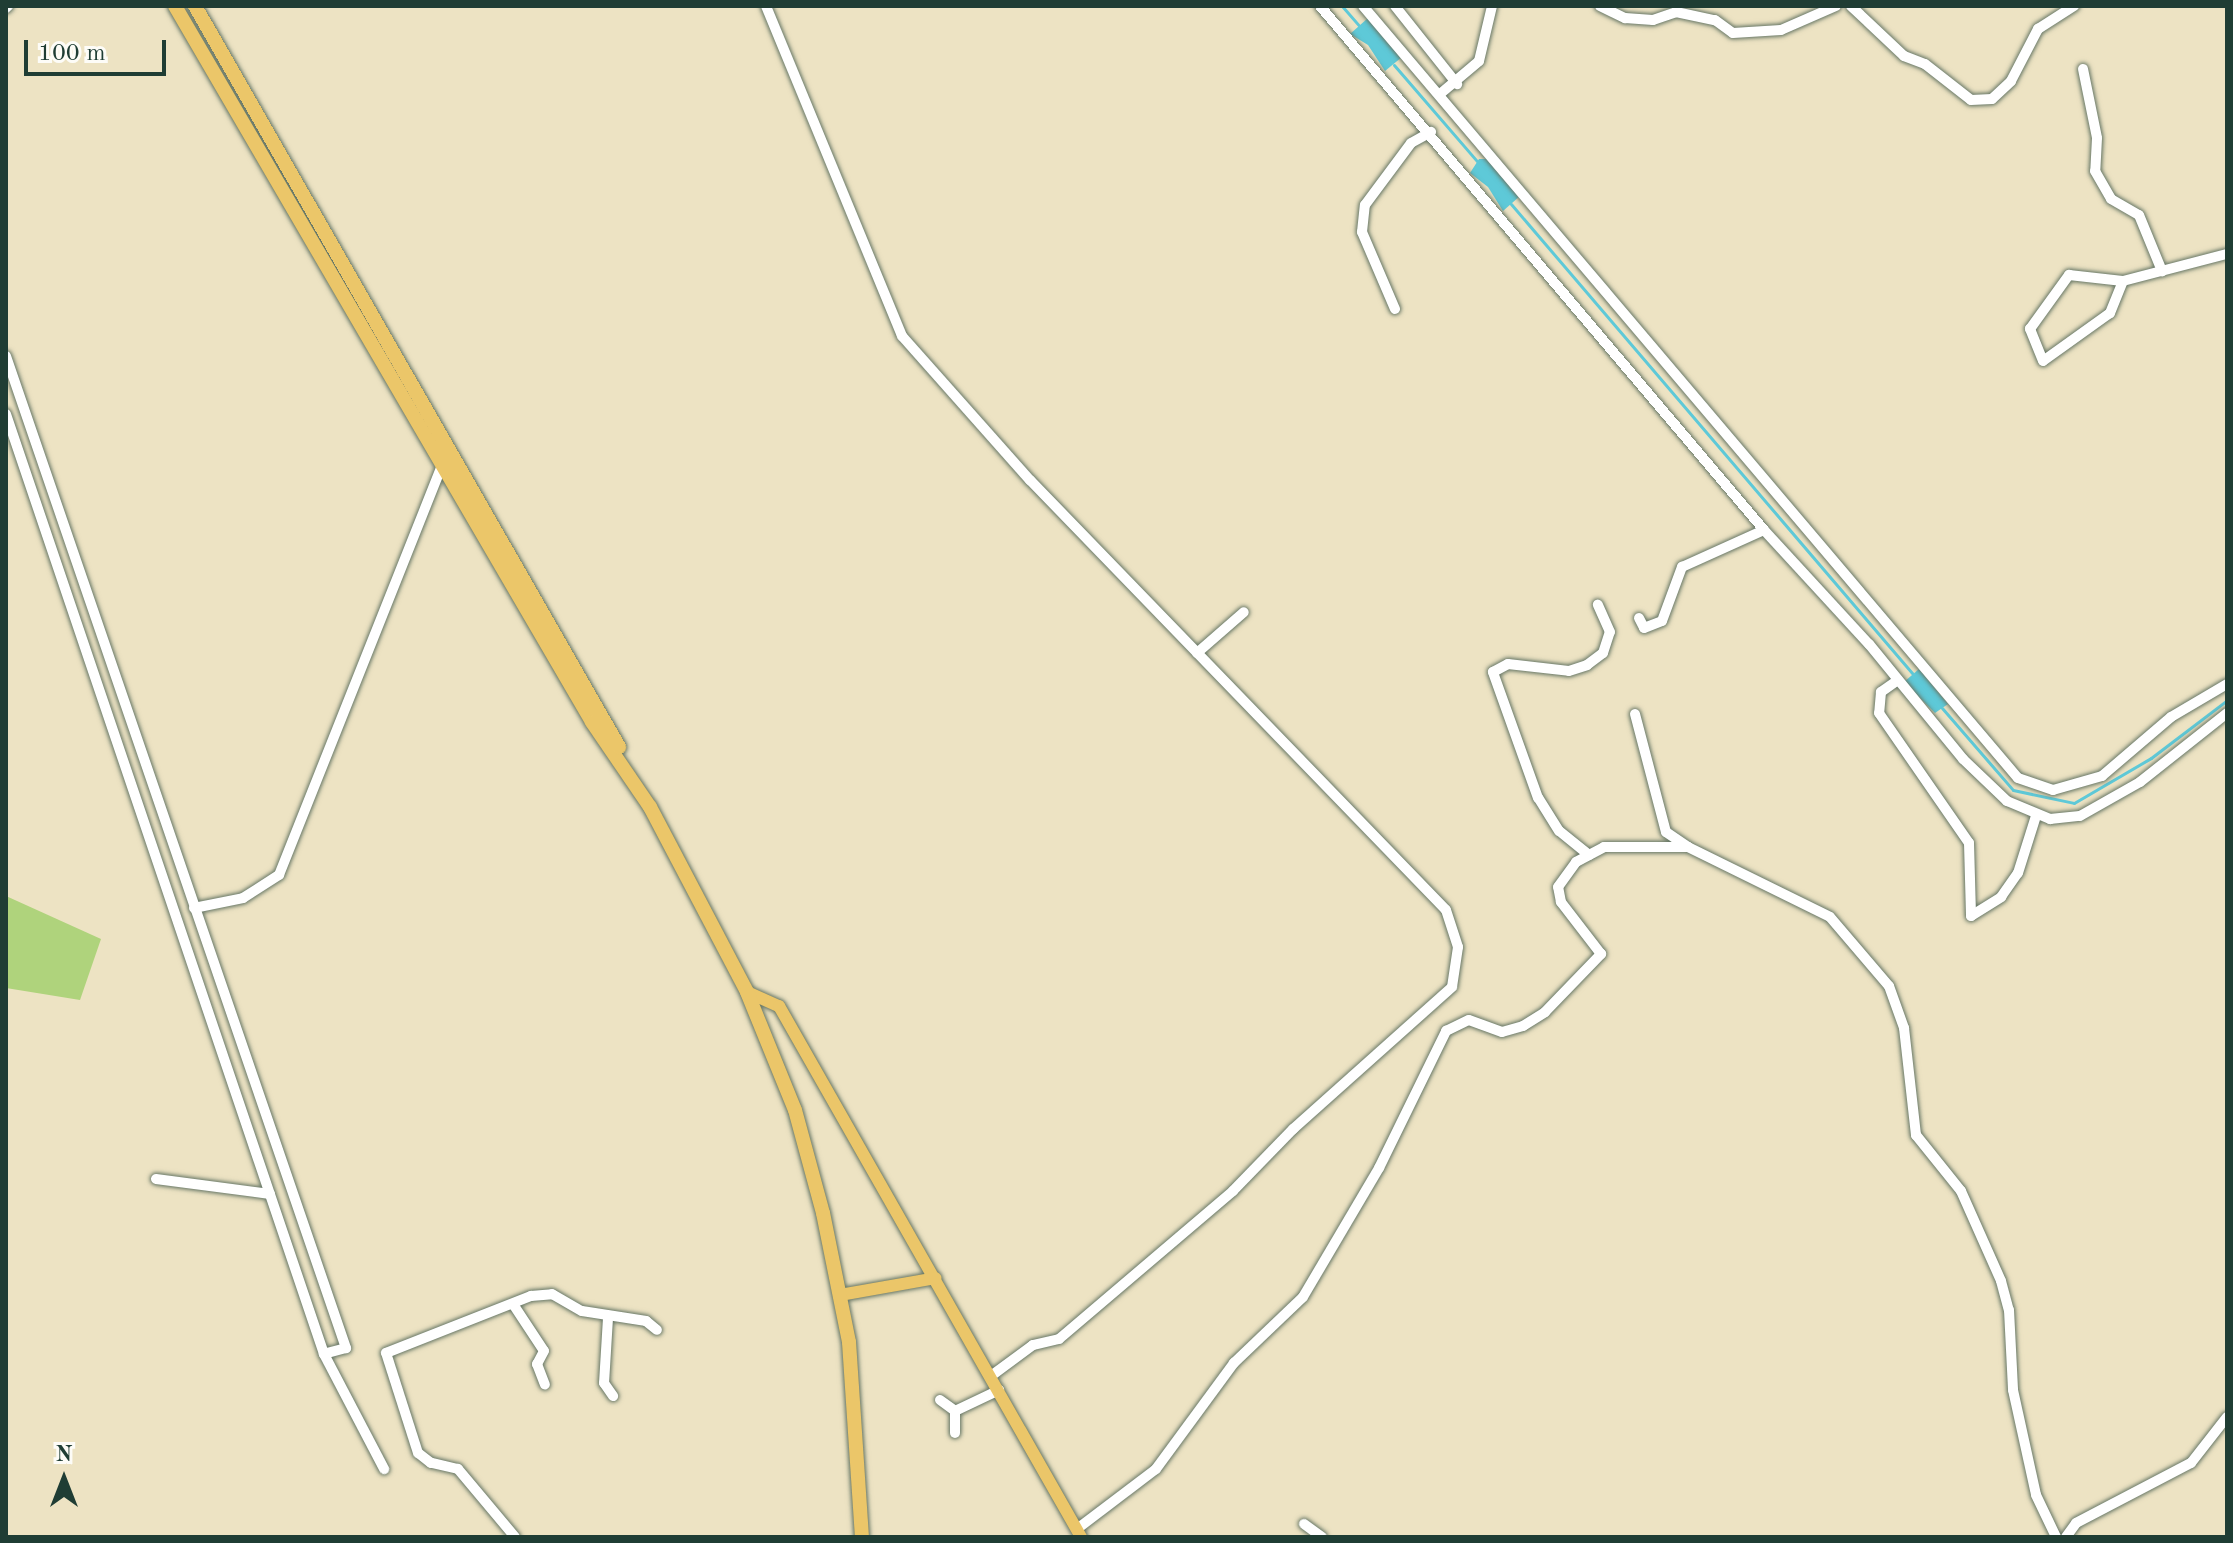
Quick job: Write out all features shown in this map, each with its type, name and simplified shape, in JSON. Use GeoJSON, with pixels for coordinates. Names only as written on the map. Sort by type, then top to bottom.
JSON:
{"type":"FeatureCollection","features":[{"type":"Feature","properties":{"kind":"highway"},"geometry":{"type":"LineString","coordinates":[[175,6],[592,722],[632,776]]}},
{"type":"Feature","properties":{"kind":"highway"},"geometry":{"type":"LineString","coordinates":[[195,6],[603,715],[632,776],[747,992],[811,1162],[840,1295],[861,1470],[862,1537]]}},
{"type":"Feature","properties":{"kind":"main road"},"geometry":{"type":"LineString","coordinates":[[747,992],[779,1006],[1079,1533]]}},
{"type":"Feature","properties":{"kind":"main road"},"geometry":{"type":"LineString","coordinates":[[840,1295],[936,1278]]}},
{"type":"Feature","properties":{"kind":"street"},"geometry":{"type":"LineString","coordinates":[[766,6],[902,336],[1030,480],[1446,910],[1458,947],[1452,987],[1293,1129],[1233,1191],[1059,1339],[1033,1345],[991,1376]]}},
{"type":"Feature","properties":{"kind":"street"},"geometry":{"type":"LineString","coordinates":[[1320,6],[1431,132],[1764,530],[1898,680],[1963,759],[2007,801],[2036,816],[2080,816],[2140,782],[2227,713]]}},
{"type":"Feature","properties":{"kind":"street"},"geometry":{"type":"LineString","coordinates":[[1363,6],[2018,778],[2053,790],[2102,776],[2171,717],[2227,684]]}},
{"type":"Feature","properties":{"kind":"street"},"geometry":{"type":"LineString","coordinates":[[1395,6],[1457,84]]}},
{"type":"Feature","properties":{"kind":"street"},"geometry":{"type":"LineString","coordinates":[[1440,94],[1457,84],[1479,61],[1492,6]]}},
{"type":"Feature","properties":{"kind":"street"},"geometry":{"type":"LineString","coordinates":[[1600,6],[1602,11],[1625,18],[1653,20],[1674,9],[1715,20],[1733,33],[1781,30],[1836,6]]}},
{"type":"Feature","properties":{"kind":"street"},"geometry":{"type":"LineString","coordinates":[[1851,6],[1904,56],[1925,64],[1971,100],[1992,99],[2011,81],[2038,29],[2074,6]]}},
{"type":"Feature","properties":{"kind":"street"},"geometry":{"type":"LineString","coordinates":[[2083,69],[2097,138],[2095,171],[2111,199],[2139,215],[2162,271]]}},
{"type":"Feature","properties":{"kind":"street"},"geometry":{"type":"LineString","coordinates":[[1395,309],[1362,232],[1365,205],[1411,143],[1431,132]]}},
{"type":"Feature","properties":{"kind":"street"},"geometry":{"type":"LineString","coordinates":[[2123,281],[2110,313],[2043,361],[2030,329],[2069,275],[2123,281],[2227,254]]}},
{"type":"Feature","properties":{"kind":"street"},"geometry":{"type":"LineString","coordinates":[[6,356],[346,1348],[324,1354]]}},
{"type":"Feature","properties":{"kind":"street"},"geometry":{"type":"LineString","coordinates":[[6,414],[324,1354],[384,1469]]}},
{"type":"Feature","properties":{"kind":"street"},"geometry":{"type":"LineString","coordinates":[[194,908],[243,898],[279,875],[442,466]]}},
{"type":"Feature","properties":{"kind":"street"},"geometry":{"type":"LineString","coordinates":[[1639,618],[1644,628],[1662,621],[1682,567],[1764,530]]}},
{"type":"Feature","properties":{"kind":"street"},"geometry":{"type":"LineString","coordinates":[[1589,855],[1559,831],[1538,798],[1493,672],[1508,664],[1569,671],[1587,665],[1603,653],[1610,632],[1598,605]]}},
{"type":"Feature","properties":{"kind":"street"},"geometry":{"type":"LineString","coordinates":[[1197,653],[1244,612]]}},
{"type":"Feature","properties":{"kind":"street"},"geometry":{"type":"LineString","coordinates":[[1898,680],[1881,692],[1879,713],[1969,843],[1971,916],[2001,897],[2018,873],[2036,816]]}},
{"type":"Feature","properties":{"kind":"street"},"geometry":{"type":"LineString","coordinates":[[1635,714],[1666,832],[1688,847],[1830,917],[1889,986],[1904,1028],[1916,1135],[1961,1191],[2001,1281],[2009,1310],[2013,1390],[2036,1495],[2056,1537]]}},
{"type":"Feature","properties":{"kind":"street"},"geometry":{"type":"LineString","coordinates":[[1079,1533],[1156,1469],[1234,1363],[1303,1297],[1379,1168],[1446,1031],[1469,1020],[1502,1032],[1523,1026],[1545,1012],[1601,954],[1561,902],[1558,887],[1576,862],[1604,847],[1688,847]]}},
{"type":"Feature","properties":{"kind":"street"},"geometry":{"type":"LineString","coordinates":[[156,1179],[270,1194]]}},
{"type":"Feature","properties":{"kind":"street"},"geometry":{"type":"LineString","coordinates":[[515,1537],[458,1469],[431,1463],[418,1453],[386,1353],[513,1304],[552,1294],[582,1311],[608,1318],[646,1321],[657,1330]]}},
{"type":"Feature","properties":{"kind":"street"},"geometry":{"type":"LineString","coordinates":[[513,1304],[544,1351],[537,1364],[545,1385]]}},
{"type":"Feature","properties":{"kind":"street"},"geometry":{"type":"LineString","coordinates":[[608,1318],[604,1383],[613,1396]]}},
{"type":"Feature","properties":{"kind":"street"},"geometry":{"type":"LineString","coordinates":[[955,1411],[999,1390]]}},
{"type":"Feature","properties":{"kind":"street"},"geometry":{"type":"LineString","coordinates":[[940,1400],[955,1411]]}},
{"type":"Feature","properties":{"kind":"street"},"geometry":{"type":"LineString","coordinates":[[955,1411],[955,1433]]}},
{"type":"Feature","properties":{"kind":"street"},"geometry":{"type":"LineString","coordinates":[[2066,1537],[2076,1523],[2191,1463],[2227,1417]]}},
{"type":"Feature","properties":{"kind":"street"},"geometry":{"type":"LineString","coordinates":[[1304,1524],[1322,1537]]}},
{"type":"Feature","properties":{"kind":"green space"},"geometry":{"type":"Polygon","coordinates":[[[6,896],[101,939],[80,1000],[6,988],[6,896]]]}},
{"type":"Feature","properties":{"kind":"water"},"geometry":{"type":"Polygon","coordinates":[[[1368,18],[1402,57],[1385,71],[1368,45],[1350,34],[1368,18]]]}},
{"type":"Feature","properties":{"kind":"water"},"geometry":{"type":"Polygon","coordinates":[[[1479,159],[1487,159],[1520,196],[1503,211],[1488,187],[1470,173],[1479,159]]]}},
{"type":"Feature","properties":{"kind":"water"},"geometry":{"type":"Polygon","coordinates":[[[1919,669],[1948,704],[1935,713],[1904,682],[1919,669]]]}},
{"type":"Feature","properties":{"kind":"waterway"},"geometry":{"type":"LineString","coordinates":[[1342,6],[1360,27]]}},
{"type":"Feature","properties":{"kind":"waterway"},"geometry":{"type":"LineString","coordinates":[[1394,65],[1477,161]]}},
{"type":"Feature","properties":{"kind":"waterway"},"geometry":{"type":"LineString","coordinates":[[1511,204],[1913,674]]}},
{"type":"Feature","properties":{"kind":"waterway"},"geometry":{"type":"LineString","coordinates":[[1942,708],[2013,790],[2074,803],[2151,758],[2227,700]]}}]}
